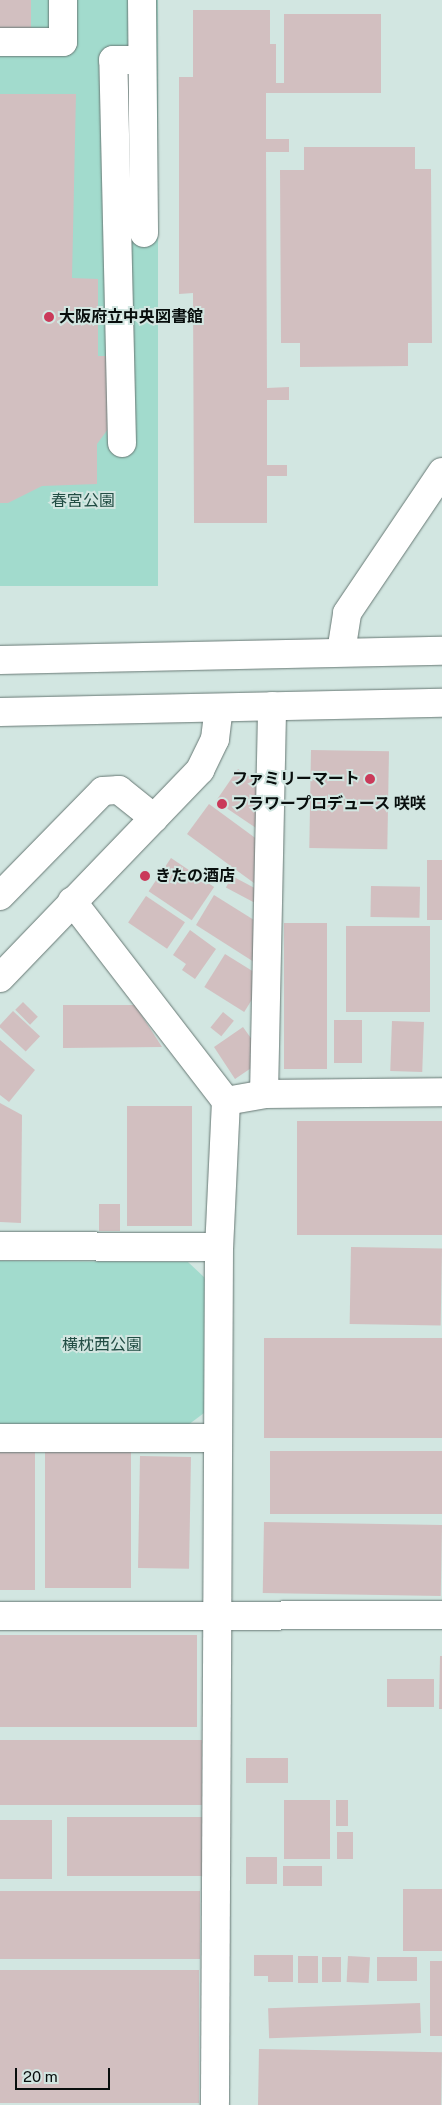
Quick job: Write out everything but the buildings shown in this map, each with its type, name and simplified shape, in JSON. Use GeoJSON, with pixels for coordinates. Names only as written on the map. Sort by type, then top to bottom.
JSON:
{"type":"FeatureCollection","features":[{"type":"Feature","properties":{"kind":"street"},"geometry":{"type":"LineString","coordinates":[[0,42],[63,42],[63,0]]}},
{"type":"Feature","properties":{"kind":"street"},"geometry":{"type":"LineString","coordinates":[[142,0],[144,233]]}},
{"type":"Feature","properties":{"kind":"street"},"geometry":{"type":"LineString","coordinates":[[122,443],[113,60],[142,60]]}},
{"type":"Feature","properties":{"kind":"street"},"geometry":{"type":"LineString","coordinates":[[341,652],[347,613],[442,472]]}},
{"type":"Feature","properties":{"kind":"street"},"geometry":{"type":"LineString","coordinates":[[0,660],[442,651]]}},
{"type":"Feature","properties":{"kind":"street"},"geometry":{"type":"LineString","coordinates":[[0,712],[442,703]]}},
{"type":"Feature","properties":{"kind":"street"},"geometry":{"type":"LineString","coordinates":[[264,1094],[272,706]]}},
{"type":"Feature","properties":{"kind":"street"},"geometry":{"type":"LineString","coordinates":[[0,978],[200,770],[215,739],[219,708]]}},
{"type":"Feature","properties":{"kind":"street"},"geometry":{"type":"LineString","coordinates":[[0,896],[103,791],[119,790],[154,818]]}},
{"type":"Feature","properties":{"kind":"street"},"geometry":{"type":"LineString","coordinates":[[72,901],[226,1101],[219,1247],[219,1616],[215,2105]]}},
{"type":"Feature","properties":{"kind":"street"},"geometry":{"type":"LineString","coordinates":[[226,1101],[264,1094],[442,1092]]}},
{"type":"Feature","properties":{"kind":"street"},"geometry":{"type":"LineString","coordinates":[[0,1246],[219,1247]]}},
{"type":"Feature","properties":{"kind":"street"},"geometry":{"type":"LineString","coordinates":[[0,1438],[218,1438]]}},
{"type":"Feature","properties":{"kind":"street"},"geometry":{"type":"LineString","coordinates":[[0,1616],[442,1616]]}},
{"type":"Feature","properties":{"kind":"green space","name":"春宮公園"},"geometry":{"type":"Polygon","coordinates":[[[0,0],[158,0],[158,586],[0,586],[0,0]]]}},
{"type":"Feature","properties":{"kind":"green space","name":"横枕西公園"},"geometry":{"type":"Polygon","coordinates":[[[0,1261],[188,1262],[205,1278],[204,1413],[184,1428],[0,1428],[0,1261]]]}},
{"type":"Feature","properties":{"kind":"place","name":"大阪府立中央図書館"},"geometry":{"type":"Point","coordinates":[49,317]}},
{"type":"Feature","properties":{"kind":"place","name":"ファミリーマート"},"geometry":{"type":"Point","coordinates":[370,779]}},
{"type":"Feature","properties":{"kind":"place","name":"フラワープロデュース 咲咲"},"geometry":{"type":"Point","coordinates":[222,804]}},
{"type":"Feature","properties":{"kind":"place","name":"きたの酒店"},"geometry":{"type":"Point","coordinates":[145,876]}}]}
